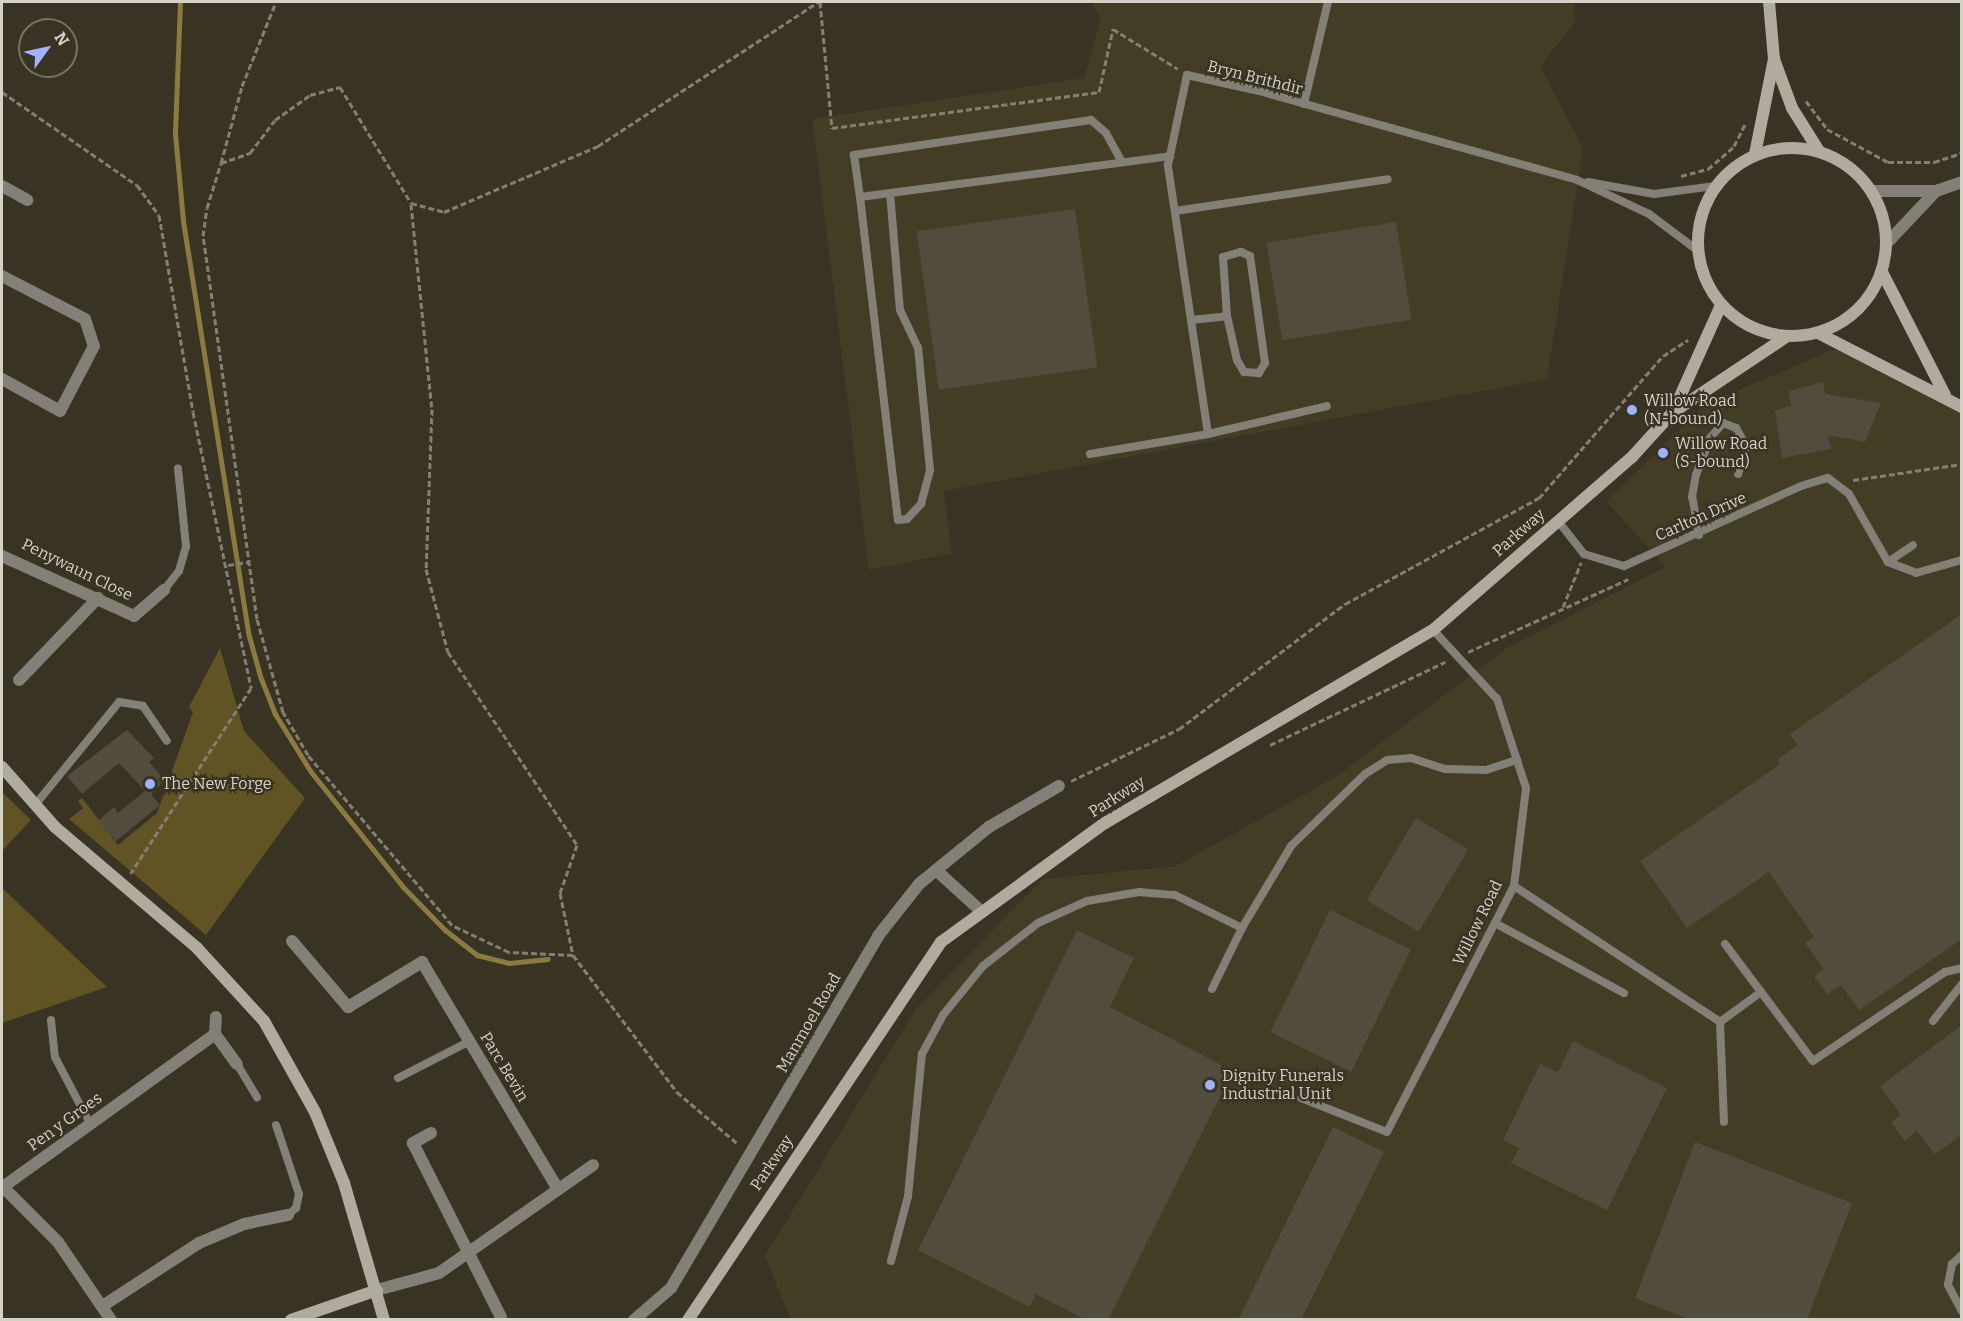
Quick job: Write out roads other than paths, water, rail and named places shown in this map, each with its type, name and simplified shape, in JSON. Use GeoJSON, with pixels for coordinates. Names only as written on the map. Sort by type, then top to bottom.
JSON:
{"type":"FeatureCollection","features":[{"type":"Feature","properties":{"kind":"main road"},"geometry":{"type":"LineString","coordinates":[[1769,2],[1774,59],[1792,108],[1819,151]]}},
{"type":"Feature","properties":{"kind":"main road"},"geometry":{"type":"LineString","coordinates":[[1755,154],[1774,59]]}},
{"type":"Feature","properties":{"kind":"main road"},"geometry":{"type":"LineString","coordinates":[[1798,147],[1819,151],[1849,167],[1872,191],[1883,216],[1887,243],[1882,272],[1868,299],[1846,320],[1818,333],[1786,337],[1739,321],[1721,305],[1705,279],[1697,250],[1704,206],[1715,186],[1733,167],[1755,154],[1798,147]]}},
{"type":"Feature","properties":{"kind":"main road"},"geometry":{"type":"LineString","coordinates":[[1882,272],[1945,394]]}},
{"type":"Feature","properties":{"kind":"main road"},"geometry":{"type":"LineString","coordinates":[[1672,413],[1721,305]]}},
{"type":"Feature","properties":{"kind":"main road"},"geometry":{"type":"LineString","coordinates":[[1818,333],[1945,394],[1962,407]]}},
{"type":"Feature","properties":{"kind":"main road"},"geometry":{"type":"LineString","coordinates":[[1672,413],[1786,337]]}},
{"type":"Feature","properties":{"kind":"main road","name":"Parkway"},"geometry":{"type":"LineString","coordinates":[[688,1320],[941,942],[1105,823],[1433,630],[1632,457],[1672,413]]}},
{"type":"Feature","properties":{"kind":"main road"},"geometry":{"type":"LineString","coordinates":[[2,767],[35,805],[120,886],[197,948],[264,1021],[315,1112],[377,1290],[384,1320]]}},
{"type":"Feature","properties":{"kind":"main road"},"geometry":{"type":"LineString","coordinates":[[291,1320],[377,1290]]}},
{"type":"Feature","properties":{"kind":"street"},"geometry":{"type":"LineString","coordinates":[[1872,191],[1936,191],[1962,182]]}},
{"type":"Feature","properties":{"kind":"street"},"geometry":{"type":"LineString","coordinates":[[2,186],[27,200]]}},
{"type":"Feature","properties":{"kind":"street"},"geometry":{"type":"LineString","coordinates":[[1887,243],[1936,191]]}},
{"type":"Feature","properties":{"kind":"street"},"geometry":{"type":"LineString","coordinates":[[2,276],[85,319],[94,346],[60,411],[2,379]]}},
{"type":"Feature","properties":{"kind":"street","name":"Penywaun Close"},"geometry":{"type":"LineString","coordinates":[[2,556],[134,616],[164,590]]}},
{"type":"Feature","properties":{"kind":"street"},"geometry":{"type":"LineString","coordinates":[[19,680],[98,598]]}},
{"type":"Feature","properties":{"kind":"street","name":"Manmoel Road"},"geometry":{"type":"LineString","coordinates":[[634,1320],[671,1288],[878,936],[919,884],[989,827],[1059,786]]}},
{"type":"Feature","properties":{"kind":"street"},"geometry":{"type":"LineString","coordinates":[[936,870],[982,912]]}},
{"type":"Feature","properties":{"kind":"street","name":"Parc Bevin"},"geometry":{"type":"LineString","coordinates":[[292,941],[348,1007],[422,962],[558,1190]]}},
{"type":"Feature","properties":{"kind":"street"},"geometry":{"type":"LineString","coordinates":[[216,1017],[215,1034],[237,1064]]}},
{"type":"Feature","properties":{"kind":"street","name":"Pen y Groes"},"geometry":{"type":"LineString","coordinates":[[111,1320],[104,1305],[58,1242],[2,1188],[215,1034]]}},
{"type":"Feature","properties":{"kind":"street"},"geometry":{"type":"LineString","coordinates":[[431,1133],[413,1143],[465,1252],[501,1317]]}},
{"type":"Feature","properties":{"kind":"street"},"geometry":{"type":"LineString","coordinates":[[377,1290],[440,1273],[465,1252],[593,1165]]}},
{"type":"Feature","properties":{"kind":"street"},"geometry":{"type":"LineString","coordinates":[[104,1305],[199,1243],[244,1224],[288,1215]]}},
{"type":"Feature","properties":{"kind":"lane"},"geometry":{"type":"LineString","coordinates":[[1304,104],[1328,2]]}},
{"type":"Feature","properties":{"kind":"lane","name":"Bryn Brithdir"},"geometry":{"type":"LineString","coordinates":[[1208,434],[1175,211],[1170,156],[1187,75],[1304,104],[1577,180],[1649,214],[1697,250]]}},
{"type":"Feature","properties":{"kind":"lane"},"geometry":{"type":"LineString","coordinates":[[890,193],[900,310],[918,348],[930,470],[921,504],[907,519],[898,520],[854,155],[1091,120],[1106,133],[1122,162]]}},
{"type":"Feature","properties":{"kind":"lane"},"geometry":{"type":"LineString","coordinates":[[860,197],[1170,156]]}},
{"type":"Feature","properties":{"kind":"lane"},"geometry":{"type":"LineString","coordinates":[[1175,211],[1388,179]]}},
{"type":"Feature","properties":{"kind":"lane"},"geometry":{"type":"LineString","coordinates":[[1577,180],[1654,194],[1715,186]]}},
{"type":"Feature","properties":{"kind":"lane"},"geometry":{"type":"LineString","coordinates":[[1241,252],[1250,256],[1265,363],[1259,373],[1244,372],[1237,360],[1227,316],[1223,257],[1241,252]]}},
{"type":"Feature","properties":{"kind":"lane"},"geometry":{"type":"LineString","coordinates":[[1191,320],[1227,316]]}},
{"type":"Feature","properties":{"kind":"lane"},"geometry":{"type":"LineString","coordinates":[[1090,454],[1208,434],[1327,406]]}},
{"type":"Feature","properties":{"kind":"lane"},"geometry":{"type":"LineString","coordinates":[[1700,535],[1692,497],[1696,475],[1710,438],[1723,423],[1736,428],[1746,445],[1738,474]]}},
{"type":"Feature","properties":{"kind":"lane"},"geometry":{"type":"LineString","coordinates":[[164,590],[179,571],[186,546],[178,468]]}},
{"type":"Feature","properties":{"kind":"lane","name":"Carlton Drive"},"geometry":{"type":"LineString","coordinates":[[1558,521],[1584,554],[1624,566],[1700,535],[1801,486],[1828,478],[1839,482],[1857,507],[1888,562]]}},
{"type":"Feature","properties":{"kind":"lane"},"geometry":{"type":"LineString","coordinates":[[1888,562],[1914,545]]}},
{"type":"Feature","properties":{"kind":"lane"},"geometry":{"type":"LineString","coordinates":[[1888,562],[1916,573],[1962,560]]}},
{"type":"Feature","properties":{"kind":"lane","name":"Willow Road"},"geometry":{"type":"LineString","coordinates":[[1301,1098],[1387,1132],[1514,886],[1526,788],[1497,699],[1433,630]]}},
{"type":"Feature","properties":{"kind":"lane"},"geometry":{"type":"LineString","coordinates":[[35,805],[119,702],[143,705],[167,741]]}},
{"type":"Feature","properties":{"kind":"lane"},"geometry":{"type":"LineString","coordinates":[[1212,989],[1242,928],[1291,846],[1365,774],[1387,760],[1411,758],[1445,769],[1486,770],[1517,760]]}},
{"type":"Feature","properties":{"kind":"lane"},"geometry":{"type":"LineString","coordinates":[[1514,886],[1720,1022]]}},
{"type":"Feature","properties":{"kind":"lane"},"geometry":{"type":"LineString","coordinates":[[891,1261],[908,1196],[922,1054],[942,1014],[983,966],[1038,923],[1088,901],[1139,892],[1175,895],[1242,928]]}},
{"type":"Feature","properties":{"kind":"lane"},"geometry":{"type":"LineString","coordinates":[[1495,922],[1624,993]]}},
{"type":"Feature","properties":{"kind":"lane"},"geometry":{"type":"LineString","coordinates":[[1725,944],[1813,1061],[1945,972],[1962,968]]}},
{"type":"Feature","properties":{"kind":"lane"},"geometry":{"type":"LineString","coordinates":[[1933,1021],[1962,984]]}},
{"type":"Feature","properties":{"kind":"lane"},"geometry":{"type":"LineString","coordinates":[[1720,1022],[1761,992]]}},
{"type":"Feature","properties":{"kind":"lane"},"geometry":{"type":"LineString","coordinates":[[51,1020],[56,1057],[90,1124]]}},
{"type":"Feature","properties":{"kind":"lane"},"geometry":{"type":"LineString","coordinates":[[1720,1022],[1724,1122]]}},
{"type":"Feature","properties":{"kind":"lane"},"geometry":{"type":"LineString","coordinates":[[398,1078],[470,1041]]}},
{"type":"Feature","properties":{"kind":"lane"},"geometry":{"type":"LineString","coordinates":[[237,1064],[257,1097]]}},
{"type":"Feature","properties":{"kind":"lane"},"geometry":{"type":"LineString","coordinates":[[276,1125],[298,1194],[288,1215]]}},
{"type":"Feature","properties":{"kind":"lane"},"geometry":{"type":"LineString","coordinates":[[1962,1255],[1948,1274],[1948,1285],[1962,1311]]}},
{"type":"Feature","properties":{"kind":"waterway"},"geometry":{"type":"LineString","coordinates":[[180,2],[175,134],[183,221],[249,636],[260,676],[275,714],[311,772],[403,887],[445,930],[477,955],[509,963],[548,959]]}},
{"type":"Feature","properties":{"kind":"place","name":"Willow Road (N-bound)"},"geometry":{"type":"Point","coordinates":[1632,410]}},
{"type":"Feature","properties":{"kind":"place","name":"Willow Road (S-bound)"},"geometry":{"type":"Point","coordinates":[1663,453]}},
{"type":"Feature","properties":{"kind":"place","name":"The New Forge"},"geometry":{"type":"Point","coordinates":[150,784]}},
{"type":"Feature","properties":{"kind":"place","name":"Dignity Funerals Industrial Unit"},"geometry":{"type":"Point","coordinates":[1210,1085]}}]}
